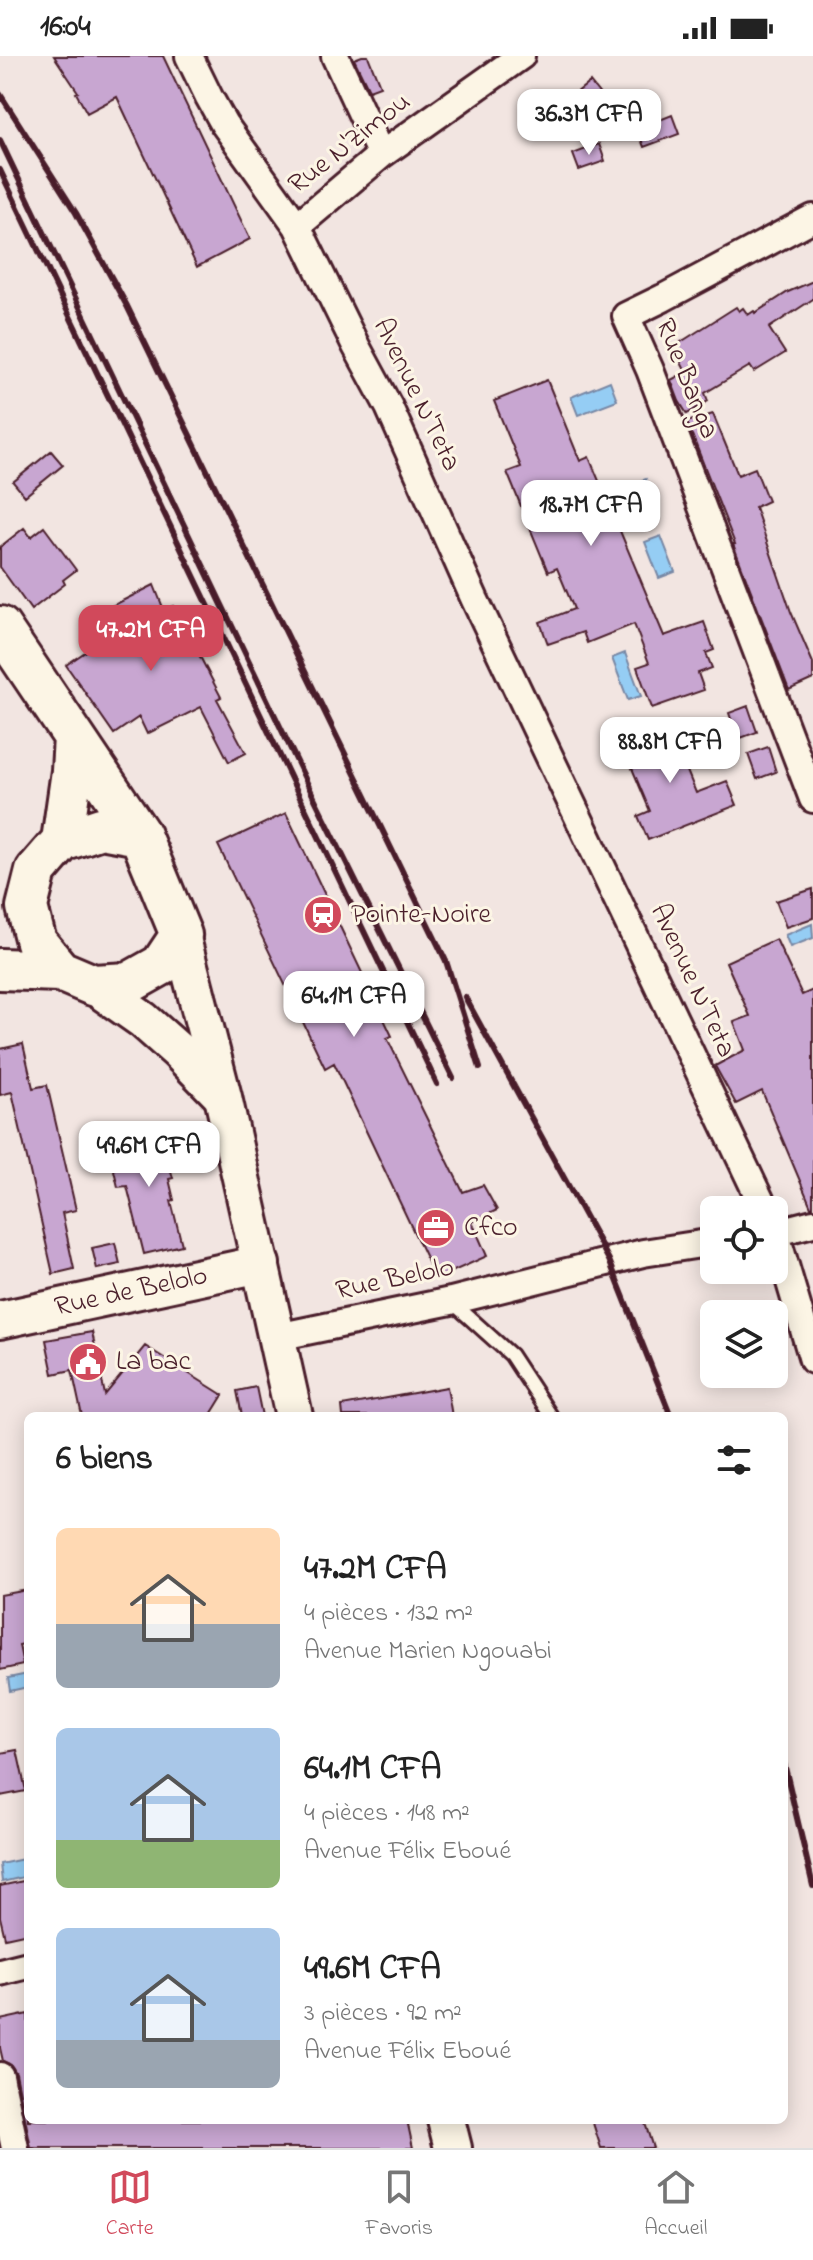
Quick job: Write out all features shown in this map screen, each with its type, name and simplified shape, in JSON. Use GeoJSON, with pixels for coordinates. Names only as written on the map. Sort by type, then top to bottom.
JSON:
{"type":"FeatureCollection","features":[{"type":"Feature","properties":{"kind":"main road"},"geometry":{"type":"LineString","coordinates":[[0,627],[140,835],[181,935],[161,965],[129,983],[0,969]]}},
{"type":"Feature","properties":{"kind":"main road"},"geometry":{"type":"LineString","coordinates":[[62,841],[74,737]]}},
{"type":"Feature","properties":{"kind":"main road"},"geometry":{"type":"LineString","coordinates":[[0,895],[36,871],[62,841],[101,828],[140,835]]}},
{"type":"Feature","properties":{"kind":"main road"},"geometry":{"type":"LineString","coordinates":[[36,871],[27,907],[36,942],[76,978]]}},
{"type":"Feature","properties":{"kind":"street","name":"Avenue N'Teta"},"geometry":{"type":"LineString","coordinates":[[189,56],[224,124],[297,226],[389,407],[475,600],[758,1196]]}},
{"type":"Feature","properties":{"kind":"street"},"geometry":{"type":"LineString","coordinates":[[335,56],[381,155]]}},
{"type":"Feature","properties":{"kind":"street","name":"Rue N'Zimou"},"geometry":{"type":"LineString","coordinates":[[297,226],[381,155],[521,56]]}},
{"type":"Feature","properties":{"kind":"street","name":"Rue Banga"},"geometry":{"type":"LineString","coordinates":[[813,218],[626,316],[650,370],[813,799]]}},
{"type":"Feature","properties":{"kind":"street"},"geometry":{"type":"LineString","coordinates":[[181,935],[223,1097],[293,1412]]}},
{"type":"Feature","properties":{"kind":"street"},"geometry":{"type":"LineString","coordinates":[[76,978],[143,1020],[223,1097]]}},
{"type":"Feature","properties":{"kind":"street"},"geometry":{"type":"LineString","coordinates":[[788,1225],[813,1223]]}},
{"type":"Feature","properties":{"kind":"street","name":"Rue Belolo"},"geometry":{"type":"LineString","coordinates":[[277,1337],[451,1301],[620,1258],[700,1244]]}},
{"type":"Feature","properties":{"kind":"street","name":"Rue de Belolo"},"geometry":{"type":"LineString","coordinates":[[0,1320],[261,1264]]}},
{"type":"Feature","properties":{"kind":"street","name":"Avenue N'Teta"},"geometry":{"type":"LineString","coordinates":[[788,1278],[813,1360]]}},
{"type":"Feature","properties":{"kind":"street"},"geometry":{"type":"LineString","coordinates":[[0,1972],[24,1966]]}},
{"type":"Feature","properties":{"kind":"street"},"geometry":{"type":"LineString","coordinates":[[0,2076],[15,2148]]}},
{"type":"Feature","properties":{"kind":"street"},"geometry":{"type":"LineString","coordinates":[[447,2124],[453,2148]]}},
{"type":"Feature","properties":{"kind":"lane"},"geometry":{"type":"LineString","coordinates":[[451,1301],[511,1355],[548,1412]]}},
{"type":"Feature","properties":{"kind":"water"},"geometry":{"type":"Polygon","coordinates":[[[610,381],[617,400],[578,415],[571,397],[610,381]]]}},
{"type":"Feature","properties":{"kind":"water"},"geometry":{"type":"Polygon","coordinates":[[[646,479],[655,509],[641,513],[632,484],[646,479]]]}},
{"type":"Feature","properties":{"kind":"water"},"geometry":{"type":"Polygon","coordinates":[[[661,536],[675,572],[659,578],[645,542],[661,536]]]}},
{"type":"Feature","properties":{"kind":"water"},"geometry":{"type":"Polygon","coordinates":[[[625,653],[641,696],[628,700],[612,658],[625,653]]]}},
{"type":"Feature","properties":{"kind":"water"},"geometry":{"type":"Polygon","coordinates":[[[812,924],[813,938],[790,947],[785,935],[812,924]]]}},
{"type":"Feature","properties":{"kind":"water"},"geometry":{"type":"Polygon","coordinates":[[[24,1675],[24,1688],[10,1691],[8,1678],[24,1675]]]}},
{"type":"Feature","properties":{"kind":"water"},"geometry":{"type":"Polygon","coordinates":[[[24,1859],[24,1877],[2,1882],[0,1864],[24,1859]]]}},
{"type":"Feature","properties":{"kind":"building"},"geometry":{"type":"Polygon","coordinates":[[[54,56],[163,56],[250,239],[197,267],[117,97],[87,113],[78,92],[54,56]]]}},
{"type":"Feature","properties":{"kind":"building"},"geometry":{"type":"Polygon","coordinates":[[[368,56],[380,86],[369,90],[354,59],[368,56]]]}},
{"type":"Feature","properties":{"kind":"building"},"geometry":{"type":"Polygon","coordinates":[[[590,82],[610,107],[578,132],[558,107],[590,82]]]}},
{"type":"Feature","properties":{"kind":"building"},"geometry":{"type":"Polygon","coordinates":[[[672,115],[679,134],[644,147],[637,129],[672,115]]]}},
{"type":"Feature","properties":{"kind":"building"},"geometry":{"type":"Polygon","coordinates":[[[599,144],[605,161],[579,170],[573,154],[599,144]]]}},
{"type":"Feature","properties":{"kind":"building"},"geometry":{"type":"Polygon","coordinates":[[[813,281],[813,299],[769,328],[785,353],[754,372],[750,366],[705,393],[708,401],[687,414],[671,380],[686,372],[673,347],[736,307],[739,311],[743,308],[748,315],[755,313],[788,292],[813,281]]]}},
{"type":"Feature","properties":{"kind":"building"},"geometry":{"type":"Polygon","coordinates":[[[547,380],[580,461],[589,457],[664,636],[704,622],[714,650],[706,653],[712,668],[698,673],[704,690],[652,708],[637,667],[649,663],[634,624],[587,643],[583,632],[548,644],[540,622],[574,609],[557,568],[548,572],[507,472],[521,467],[494,401],[547,380]]]}},
{"type":"Feature","properties":{"kind":"building"},"geometry":{"type":"Polygon","coordinates":[[[713,414],[738,475],[755,468],[768,501],[755,507],[791,612],[813,663],[813,679],[789,690],[687,422],[713,414]]]}},
{"type":"Feature","properties":{"kind":"building"},"geometry":{"type":"Polygon","coordinates":[[[51,451],[63,465],[25,496],[13,482],[51,451]]]}},
{"type":"Feature","properties":{"kind":"building"},"geometry":{"type":"Polygon","coordinates":[[[44,527],[76,570],[63,580],[65,584],[31,610],[0,567],[0,547],[24,528],[31,537],[44,527]]]}},
{"type":"Feature","properties":{"kind":"building"},"geometry":{"type":"Polygon","coordinates":[[[154,585],[164,610],[173,606],[192,649],[195,647],[221,697],[217,699],[246,753],[229,762],[201,707],[147,734],[139,717],[114,734],[66,665],[119,629],[108,608],[154,585]]]}},
{"type":"Feature","properties":{"kind":"building"},"geometry":{"type":"Polygon","coordinates":[[[748,706],[757,732],[738,739],[729,713],[748,706]]]}},
{"type":"Feature","properties":{"kind":"building"},"geometry":{"type":"Polygon","coordinates":[[[668,724],[696,793],[727,781],[737,805],[648,840],[638,816],[650,811],[621,742],[668,724]]]}},
{"type":"Feature","properties":{"kind":"building"},"geometry":{"type":"Polygon","coordinates":[[[768,747],[776,772],[757,779],[748,754],[768,747]]]}},
{"type":"Feature","properties":{"kind":"building"},"geometry":{"type":"Polygon","coordinates":[[[286,813],[392,1036],[387,1038],[463,1192],[483,1185],[497,1210],[472,1222],[487,1256],[436,1279],[334,1063],[325,1068],[218,845],[286,813]]]}},
{"type":"Feature","properties":{"kind":"building"},"geometry":{"type":"Polygon","coordinates":[[[813,889],[813,918],[786,927],[776,901],[813,889]]]}},
{"type":"Feature","properties":{"kind":"building"},"geometry":{"type":"Polygon","coordinates":[[[776,939],[802,995],[813,990],[813,1207],[762,1091],[736,1104],[715,1066],[745,1050],[734,1022],[750,1016],[726,962],[776,939]]]}},
{"type":"Feature","properties":{"kind":"building"},"geometry":{"type":"Polygon","coordinates":[[[23,1044],[33,1088],[47,1085],[76,1210],[62,1213],[74,1269],[53,1274],[12,1092],[0,1095],[0,1049],[23,1044]]]}},
{"type":"Feature","properties":{"kind":"building"},"geometry":{"type":"Polygon","coordinates":[[[159,1129],[173,1178],[169,1179],[174,1200],[171,1201],[182,1245],[144,1254],[127,1186],[118,1187],[113,1166],[122,1164],[117,1139],[159,1129]]]}},
{"type":"Feature","properties":{"kind":"building"},"geometry":{"type":"Polygon","coordinates":[[[115,1243],[120,1264],[97,1269],[92,1248],[115,1243]]]}},
{"type":"Feature","properties":{"kind":"building"},"geometry":{"type":"Polygon","coordinates":[[[92,1332],[105,1395],[145,1346],[223,1395],[212,1412],[81,1412],[72,1370],[53,1374],[46,1340],[92,1332]]]}},
{"type":"Feature","properties":{"kind":"building"},"geometry":{"type":"Polygon","coordinates":[[[256,1387],[261,1412],[241,1412],[237,1391],[256,1387]]]}},
{"type":"Feature","properties":{"kind":"building"},"geometry":{"type":"Polygon","coordinates":[[[447,1387],[451,1412],[343,1412],[342,1406],[447,1387]]]}},
{"type":"Feature","properties":{"kind":"building"},"geometry":{"type":"Polygon","coordinates":[[[24,1591],[24,1644],[19,1645],[23,1665],[0,1670],[0,1595],[24,1591]]]}},
{"type":"Feature","properties":{"kind":"building"},"geometry":{"type":"Polygon","coordinates":[[[17,1750],[24,1791],[0,1796],[0,1753],[17,1750]]]}},
{"type":"Feature","properties":{"kind":"building"},"geometry":{"type":"Polygon","coordinates":[[[24,1881],[24,1934],[5,1938],[0,1917],[0,1886],[24,1881]]]}},
{"type":"Feature","properties":{"kind":"building"},"geometry":{"type":"Polygon","coordinates":[[[24,2015],[24,2113],[16,2073],[11,2065],[3,2061],[0,2020],[24,2015]]]}},
{"type":"Feature","properties":{"kind":"building"},"geometry":{"type":"Polygon","coordinates":[[[26,2124],[408,2124],[413,2148],[31,2148],[26,2124]]]}},
{"type":"Feature","properties":{"kind":"building"},"geometry":{"type":"Polygon","coordinates":[[[593,2124],[645,2124],[653,2148],[601,2148],[593,2124]]]}},
{"type":"Feature","properties":{"kind":"railway"},"geometry":{"type":"LineString","coordinates":[[0,94],[76,213],[127,306],[446,961],[480,1068]]}},
{"type":"Feature","properties":{"kind":"railway"},"geometry":{"type":"LineString","coordinates":[[0,140],[309,787],[453,1078]]}},
{"type":"Feature","properties":{"kind":"railway"},"geometry":{"type":"LineString","coordinates":[[0,170],[437,1084]]}},
{"type":"Feature","properties":{"kind":"railway"},"geometry":{"type":"LineString","coordinates":[[465,997],[609,1260],[669,1412]]}},
{"type":"Feature","properties":{"kind":"railway"},"geometry":{"type":"LineString","coordinates":[[788,1780],[813,1886]]}},
{"type":"Feature","properties":{"kind":"place","name":"Pointe-Noire"},"geometry":{"type":"Point","coordinates":[323,915]}},
{"type":"Feature","properties":{"kind":"place","name":"Cfco"},"geometry":{"type":"Point","coordinates":[436,1228]}},
{"type":"Feature","properties":{"kind":"place","name":"La bac"},"geometry":{"type":"Point","coordinates":[88,1362]}}]}
